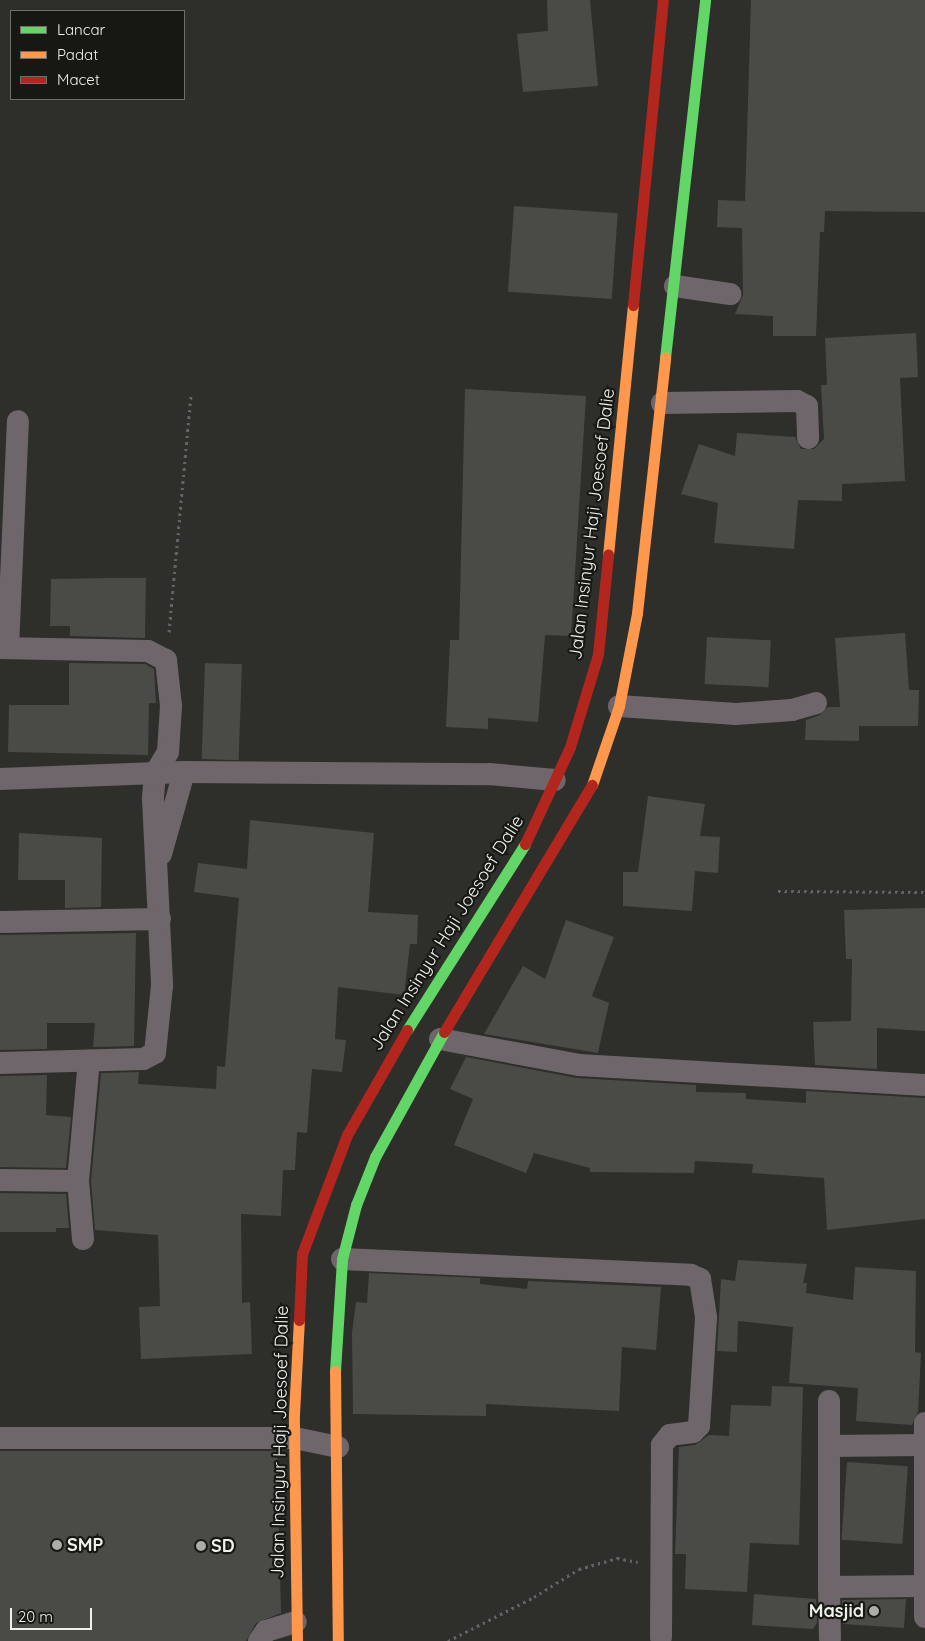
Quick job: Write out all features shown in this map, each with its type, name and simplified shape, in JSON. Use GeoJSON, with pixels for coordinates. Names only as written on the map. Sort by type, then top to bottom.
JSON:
{"type":"FeatureCollection","features":[{"type":"Feature","properties":{"kind":"main road","name":"Jalan Insinyur Haji Joesoef Dalie"},"geometry":{"type":"LineString","coordinates":[[296,1632],[296,1331],[302,1254],[347,1136],[388,1061],[532,832],[570,747],[598,654],[663,0]]}},
{"type":"Feature","properties":{"kind":"main road"},"geometry":{"type":"LineString","coordinates":[[338,1641],[336,1342],[342,1259],[356,1205],[375,1157],[440,1040],[588,794],[619,706],[637,613],[662,404],[705,0]]}},
{"type":"Feature","properties":{"kind":"street"},"geometry":{"type":"LineString","coordinates":[[675,286],[730,294]]}},
{"type":"Feature","properties":{"kind":"street"},"geometry":{"type":"LineString","coordinates":[[662,404],[797,401],[807,406],[808,438]]}},
{"type":"Feature","properties":{"kind":"street"},"geometry":{"type":"LineString","coordinates":[[0,1063],[143,1059],[155,1053],[162,986],[159,862],[153,799],[155,774],[168,752],[171,678],[166,660],[148,651],[4,648],[18,421]]}},
{"type":"Feature","properties":{"kind":"street"},"geometry":{"type":"LineString","coordinates":[[619,706],[736,714],[792,710],[816,703]]}},
{"type":"Feature","properties":{"kind":"street"},"geometry":{"type":"LineString","coordinates":[[159,862],[184,772]]}},
{"type":"Feature","properties":{"kind":"street"},"geometry":{"type":"LineString","coordinates":[[0,779],[184,772],[489,774],[555,780]]}},
{"type":"Feature","properties":{"kind":"street"},"geometry":{"type":"LineString","coordinates":[[0,922],[160,919]]}},
{"type":"Feature","properties":{"kind":"street"},"geometry":{"type":"LineString","coordinates":[[440,1040],[579,1065],[925,1085]]}},
{"type":"Feature","properties":{"kind":"street"},"geometry":{"type":"LineString","coordinates":[[83,1239],[78,1182],[89,1060]]}},
{"type":"Feature","properties":{"kind":"street"},"geometry":{"type":"LineString","coordinates":[[0,1180],[78,1182]]}},
{"type":"Feature","properties":{"kind":"street"},"geometry":{"type":"LineString","coordinates":[[342,1259],[692,1275],[700,1279],[706,1318],[702,1402],[698,1430],[670,1435],[662,1445],[663,1567],[661,1637]]}},
{"type":"Feature","properties":{"kind":"street"},"geometry":{"type":"LineString","coordinates":[[829,1401],[830,1638]]}},
{"type":"Feature","properties":{"kind":"street"},"geometry":{"type":"LineString","coordinates":[[925,1423],[925,1616]]}},
{"type":"Feature","properties":{"kind":"street"},"geometry":{"type":"LineString","coordinates":[[0,1438],[295,1438],[338,1447]]}},
{"type":"Feature","properties":{"kind":"street"},"geometry":{"type":"LineString","coordinates":[[829,1446],[925,1445]]}},
{"type":"Feature","properties":{"kind":"street"},"geometry":{"type":"LineString","coordinates":[[829,1587],[924,1586]]}},
{"type":"Feature","properties":{"kind":"street"},"geometry":{"type":"LineString","coordinates":[[258,1641],[266,1631],[296,1632]]}},
{"type":"Feature","properties":{"kind":"path"},"geometry":{"type":"LineString","coordinates":[[166,660],[191,393]]}},
{"type":"Feature","properties":{"kind":"path"},"geometry":{"type":"LineString","coordinates":[[778,891],[925,892]]}},
{"type":"Feature","properties":{"kind":"path"},"geometry":{"type":"LineString","coordinates":[[448,1641],[534,1597],[579,1569],[617,1558],[663,1567]]}},
{"type":"Feature","properties":{"kind":"building"},"geometry":{"type":"Polygon","coordinates":[[[547,0],[590,0],[598,86],[523,92],[517,34],[548,31],[547,0]]]}},
{"type":"Feature","properties":{"kind":"building"},"geometry":{"type":"Polygon","coordinates":[[[751,0],[925,0],[925,212],[825,211],[824,232],[820,232],[816,336],[773,336],[773,316],[735,314],[743,295],[742,228],[717,227],[718,200],[745,201],[751,0]]]}},
{"type":"Feature","properties":{"kind":"building"},"geometry":{"type":"Polygon","coordinates":[[[514,206],[618,213],[612,299],[508,292],[514,206]]]}},
{"type":"Feature","properties":{"kind":"building"},"geometry":{"type":"Polygon","coordinates":[[[916,333],[918,377],[900,378],[905,481],[842,484],[842,501],[798,500],[794,549],[714,543],[718,503],[681,494],[699,444],[735,456],[737,433],[795,437],[801,449],[814,449],[824,439],[821,385],[827,385],[825,338],[916,333]]]}},
{"type":"Feature","properties":{"kind":"building"},"geometry":{"type":"Polygon","coordinates":[[[465,389],[586,396],[571,636],[545,635],[538,722],[488,718],[488,729],[446,727],[450,640],[459,640],[465,389]]]}},
{"type":"Feature","properties":{"kind":"building"},"geometry":{"type":"Polygon","coordinates":[[[146,578],[145,638],[70,636],[70,626],[50,626],[51,579],[146,578]]]}},
{"type":"Feature","properties":{"kind":"building"},"geometry":{"type":"Polygon","coordinates":[[[905,633],[909,690],[919,690],[918,726],[859,726],[859,741],[805,740],[806,720],[820,715],[828,707],[840,707],[835,638],[905,633]]]}},
{"type":"Feature","properties":{"kind":"building"},"geometry":{"type":"Polygon","coordinates":[[[707,637],[771,640],[768,687],[705,684],[707,637]]]}},
{"type":"Feature","properties":{"kind":"building"},"geometry":{"type":"Polygon","coordinates":[[[69,663],[145,664],[154,669],[156,703],[149,703],[148,755],[8,752],[9,705],[69,705],[69,663]]]}},
{"type":"Feature","properties":{"kind":"building"},"geometry":{"type":"Polygon","coordinates":[[[205,663],[242,664],[239,760],[202,759],[205,663]]]}},
{"type":"Feature","properties":{"kind":"building"},"geometry":{"type":"Polygon","coordinates":[[[648,796],[705,804],[700,836],[720,837],[718,873],[695,871],[692,911],[623,906],[623,872],[638,872],[648,796]]]}},
{"type":"Feature","properties":{"kind":"building"},"geometry":{"type":"Polygon","coordinates":[[[250,820],[374,833],[368,912],[418,915],[417,944],[410,944],[404,995],[338,987],[335,1039],[346,1040],[342,1072],[312,1069],[307,1133],[297,1132],[295,1170],[283,1170],[281,1216],[241,1214],[242,1303],[250,1302],[252,1354],[141,1359],[139,1307],[160,1306],[158,1235],[95,1230],[91,1181],[101,1073],[139,1072],[138,1084],[216,1089],[217,1066],[225,1067],[239,898],[194,892],[198,863],[247,869],[250,820]]]}},
{"type":"Feature","properties":{"kind":"building"},"geometry":{"type":"Polygon","coordinates":[[[19,833],[102,838],[101,907],[65,908],[65,880],[18,880],[19,833]]]}},
{"type":"Feature","properties":{"kind":"building"},"geometry":{"type":"Polygon","coordinates":[[[925,908],[925,1031],[877,1028],[877,1069],[815,1065],[813,1022],[851,1021],[852,959],[846,959],[844,910],[925,908]]]}},
{"type":"Feature","properties":{"kind":"building"},"geometry":{"type":"Polygon","coordinates":[[[566,920],[614,937],[592,996],[609,1003],[598,1053],[484,1034],[523,966],[545,979],[566,920]]]}},
{"type":"Feature","properties":{"kind":"building"},"geometry":{"type":"Polygon","coordinates":[[[136,933],[134,1046],[93,1047],[95,1023],[47,1023],[47,1049],[0,1050],[0,935],[136,933]]]}},
{"type":"Feature","properties":{"kind":"building"},"geometry":{"type":"Polygon","coordinates":[[[466,1057],[577,1078],[696,1085],[696,1092],[746,1093],[746,1099],[806,1103],[806,1091],[925,1098],[925,1219],[827,1230],[824,1178],[752,1173],[753,1164],[695,1161],[694,1173],[590,1172],[590,1168],[534,1153],[526,1173],[454,1145],[473,1099],[450,1089],[466,1057]]]}},
{"type":"Feature","properties":{"kind":"building"},"geometry":{"type":"Polygon","coordinates":[[[47,1075],[46,1115],[71,1117],[66,1168],[0,1167],[0,1076],[47,1075]]]}},
{"type":"Feature","properties":{"kind":"building"},"geometry":{"type":"Polygon","coordinates":[[[0,1193],[66,1194],[69,1228],[56,1228],[56,1232],[0,1232],[0,1193]]]}},
{"type":"Feature","properties":{"kind":"building"},"geometry":{"type":"Polygon","coordinates":[[[738,1260],[807,1264],[803,1283],[807,1283],[806,1293],[853,1300],[855,1267],[916,1271],[915,1352],[921,1353],[918,1412],[912,1425],[856,1421],[858,1388],[789,1383],[793,1327],[738,1321],[737,1352],[717,1351],[721,1279],[735,1281],[738,1260]]]}},
{"type":"Feature","properties":{"kind":"building"},"geometry":{"type":"Polygon","coordinates":[[[369,1273],[480,1278],[480,1284],[527,1289],[528,1281],[661,1287],[656,1350],[622,1347],[619,1411],[486,1404],[486,1416],[353,1414],[352,1333],[356,1302],[367,1303],[369,1273]]]}},
{"type":"Feature","properties":{"kind":"building"},"geometry":{"type":"Polygon","coordinates":[[[772,1386],[803,1387],[799,1545],[750,1543],[747,1592],[685,1589],[686,1554],[675,1554],[679,1447],[695,1445],[709,1435],[729,1436],[731,1405],[771,1406],[772,1386]]]}},
{"type":"Feature","properties":{"kind":"building"},"geometry":{"type":"Polygon","coordinates":[[[0,1451],[277,1451],[281,1613],[256,1623],[246,1641],[0,1641],[0,1451]]]}},
{"type":"Feature","properties":{"kind":"building"},"geometry":{"type":"Polygon","coordinates":[[[847,1462],[908,1466],[902,1544],[842,1540],[847,1462]]]}},
{"type":"Feature","properties":{"kind":"building"},"geometry":{"type":"Polygon","coordinates":[[[754,1594],[816,1599],[817,1623],[813,1629],[752,1625],[754,1594]]]}},
{"type":"Feature","properties":{"kind":"building","name":"Masjid"},"geometry":{"type":"Polygon","coordinates":[[[906,1599],[904,1628],[843,1624],[842,1600],[906,1599]]]}},
{"type":"Feature","properties":{"kind":"traffic: fast"},"geometry":{"type":"LineString","coordinates":[[665,358],[705,0]]}},
{"type":"Feature","properties":{"kind":"traffic: fast"},"geometry":{"type":"LineString","coordinates":[[407,1030],[525,844]]}},
{"type":"Feature","properties":{"kind":"traffic: fast"},"geometry":{"type":"LineString","coordinates":[[335,1371],[342,1259],[356,1205],[375,1157],[444,1032]]}},
{"type":"Feature","properties":{"kind":"traffic: slow"},"geometry":{"type":"LineString","coordinates":[[608,555],[633,305]]}},
{"type":"Feature","properties":{"kind":"traffic: slow"},"geometry":{"type":"LineString","coordinates":[[592,785],[619,706],[637,613],[665,358]]}},
{"type":"Feature","properties":{"kind":"traffic: slow"},"geometry":{"type":"LineString","coordinates":[[297,1641],[294,1414],[299,1320]]}},
{"type":"Feature","properties":{"kind":"traffic: slow"},"geometry":{"type":"LineString","coordinates":[[335,1371],[338,1641]]}},
{"type":"Feature","properties":{"kind":"traffic: jam"},"geometry":{"type":"LineString","coordinates":[[633,305],[663,0]]}},
{"type":"Feature","properties":{"kind":"traffic: jam"},"geometry":{"type":"LineString","coordinates":[[525,844],[570,747],[598,654],[608,555]]}},
{"type":"Feature","properties":{"kind":"traffic: jam"},"geometry":{"type":"LineString","coordinates":[[444,1032],[592,785]]}},
{"type":"Feature","properties":{"kind":"traffic: jam"},"geometry":{"type":"LineString","coordinates":[[299,1320],[302,1254],[347,1135],[407,1030]]}},
{"type":"Feature","properties":{"kind":"place","name":"SMP"},"geometry":{"type":"Point","coordinates":[57,1545]}},
{"type":"Feature","properties":{"kind":"place","name":"SD"},"geometry":{"type":"Point","coordinates":[201,1546]}},
{"type":"Feature","properties":{"kind":"place","name":"Masjid"},"geometry":{"type":"Point","coordinates":[874,1611]}}]}
